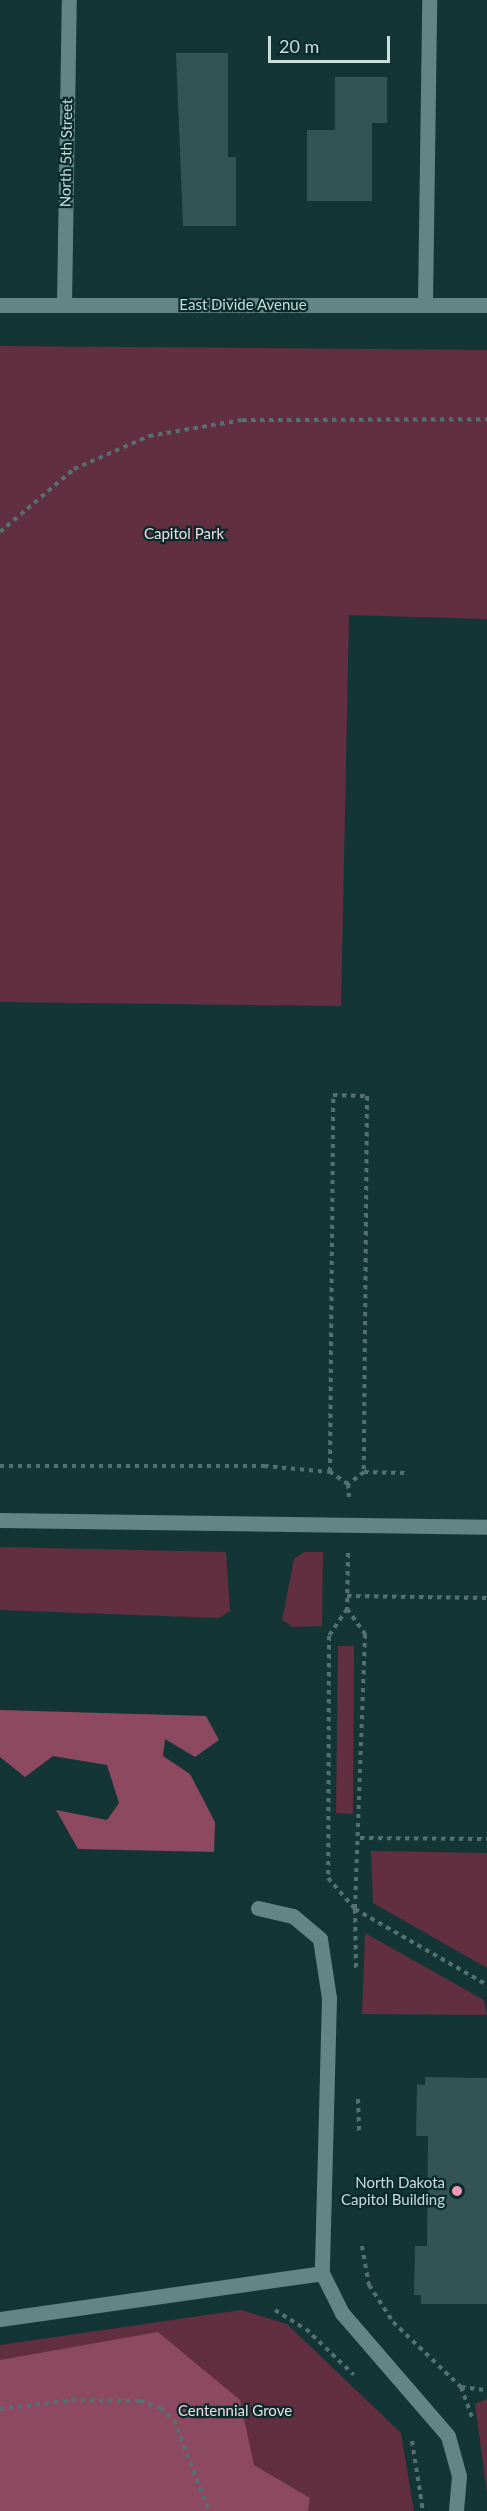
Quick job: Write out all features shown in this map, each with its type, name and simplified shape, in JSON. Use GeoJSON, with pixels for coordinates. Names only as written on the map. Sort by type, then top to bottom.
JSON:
{"type":"FeatureCollection","features":[{"type":"Feature","properties":{"kind":"street","name":"North 5th Street"},"geometry":{"type":"LineString","coordinates":[[64,305],[69,0]]}},
{"type":"Feature","properties":{"kind":"street"},"geometry":{"type":"LineString","coordinates":[[425,304],[429,0]]}},
{"type":"Feature","properties":{"kind":"street","name":"East Divide Avenue"},"geometry":{"type":"LineString","coordinates":[[0,304],[487,304]]}},
{"type":"Feature","properties":{"kind":"street"},"geometry":{"type":"LineString","coordinates":[[0,1520],[487,1527]]}},
{"type":"Feature","properties":{"kind":"street"},"geometry":{"type":"LineString","coordinates":[[258,1908],[292,1916],[320,1939],[329,1998],[322,2273],[342,2313],[448,2436],[459,2476],[456,2511]]}},
{"type":"Feature","properties":{"kind":"street"},"geometry":{"type":"LineString","coordinates":[[0,2319],[322,2273]]}},
{"type":"Feature","properties":{"kind":"path"},"geometry":{"type":"LineString","coordinates":[[0,532],[74,469],[149,436],[242,420],[487,419]]}},
{"type":"Feature","properties":{"kind":"path"},"geometry":{"type":"LineString","coordinates":[[330,1472],[333,1095],[367,1096],[364,1472]]}},
{"type":"Feature","properties":{"kind":"path"},"geometry":{"type":"LineString","coordinates":[[0,1466],[264,1466],[330,1472],[348,1484]]}},
{"type":"Feature","properties":{"kind":"path"},"geometry":{"type":"LineString","coordinates":[[348,1484],[364,1472],[406,1473]]}},
{"type":"Feature","properties":{"kind":"path"},"geometry":{"type":"LineString","coordinates":[[348,1484],[347,1609],[329,1636],[328,1878],[355,1909],[487,1985]]}},
{"type":"Feature","properties":{"kind":"path"},"geometry":{"type":"LineString","coordinates":[[347,1596],[487,1598]]}},
{"type":"Feature","properties":{"kind":"path"},"geometry":{"type":"LineString","coordinates":[[347,1609],[364,1634],[360,1838],[355,1909],[356,1979]]}},
{"type":"Feature","properties":{"kind":"path"},"geometry":{"type":"LineString","coordinates":[[360,1838],[487,1839]]}},
{"type":"Feature","properties":{"kind":"path"},"geometry":{"type":"LineString","coordinates":[[358,2096],[358,2131]]}},
{"type":"Feature","properties":{"kind":"path"},"geometry":{"type":"LineString","coordinates":[[264,2307],[294,2320],[357,2377]]}},
{"type":"Feature","properties":{"kind":"path"},"geometry":{"type":"LineString","coordinates":[[461,2387],[487,2390]]}},
{"type":"Feature","properties":{"kind":"path"},"geometry":{"type":"LineString","coordinates":[[0,2409],[72,2400],[140,2401],[160,2408],[174,2420],[210,2511]]}},
{"type":"Feature","properties":{"kind":"path"},"geometry":{"type":"LineString","coordinates":[[408,2433],[423,2511]]}},
{"type":"Feature","properties":{"kind":"green space","name":"Capitol Park"},"geometry":{"type":"Polygon","coordinates":[[[0,346],[487,350],[487,619],[349,615],[341,1006],[0,1002],[0,346]]]}},
{"type":"Feature","properties":{"kind":"green space"},"geometry":{"type":"Polygon","coordinates":[[[0,1547],[226,1552],[230,1611],[219,1618],[0,1610],[0,1547]]]}},
{"type":"Feature","properties":{"kind":"green space"},"geometry":{"type":"Polygon","coordinates":[[[304,1552],[323,1552],[322,1626],[293,1627],[282,1620],[294,1559],[304,1552]]]}},
{"type":"Feature","properties":{"kind":"green space"},"geometry":{"type":"Polygon","coordinates":[[[338,1646],[354,1646],[353,1814],[336,1813],[338,1646]]]}},
{"type":"Feature","properties":{"kind":"green space"},"geometry":{"type":"Polygon","coordinates":[[[0,1710],[206,1716],[219,1740],[195,1757],[165,1739],[163,1756],[190,1774],[215,1822],[214,1852],[78,1849],[56,1810],[107,1820],[119,1803],[107,1765],[53,1756],[25,1777],[0,1757],[0,1710]]]}},
{"type":"Feature","properties":{"kind":"green space"},"geometry":{"type":"Polygon","coordinates":[[[371,1851],[487,1853],[487,1968],[373,1903],[371,1851]]]}},
{"type":"Feature","properties":{"kind":"green space"},"geometry":{"type":"Polygon","coordinates":[[[365,1933],[484,2000],[487,2015],[362,2014],[365,1933]]]}},
{"type":"Feature","properties":{"kind":"green space","name":"Centennial Grove"},"geometry":{"type":"Polygon","coordinates":[[[241,2310],[287,2324],[401,2433],[414,2511],[0,2511],[0,2345],[241,2310]]]}},
{"type":"Feature","properties":{"kind":"green space"},"geometry":{"type":"Polygon","coordinates":[[[158,2332],[240,2400],[254,2465],[310,2498],[308,2511],[0,2511],[0,2360],[158,2332]]]}},
{"type":"Feature","properties":{"kind":"green space"},"geometry":{"type":"Polygon","coordinates":[[[487,2399],[487,2493],[475,2404],[487,2399]]]}},
{"type":"Feature","properties":{"kind":"building"},"geometry":{"type":"Polygon","coordinates":[[[176,53],[228,53],[228,157],[236,157],[236,226],[183,226],[176,53]]]}},
{"type":"Feature","properties":{"kind":"building"},"geometry":{"type":"Polygon","coordinates":[[[335,77],[387,77],[387,123],[372,123],[372,201],[307,201],[307,130],[335,130],[335,77]]]}},
{"type":"Feature","properties":{"kind":"building","name":"North Dakota Capitol Building"},"geometry":{"type":"Polygon","coordinates":[[[425,2077],[487,2078],[487,2304],[421,2304],[421,2295],[414,2295],[415,2246],[427,2246],[428,2136],[416,2136],[417,2084],[425,2085],[425,2077]]]}},
{"type":"Feature","properties":{"kind":"place","name":"North Dakota Capitol Building"},"geometry":{"type":"Point","coordinates":[457,2191]}}]}
